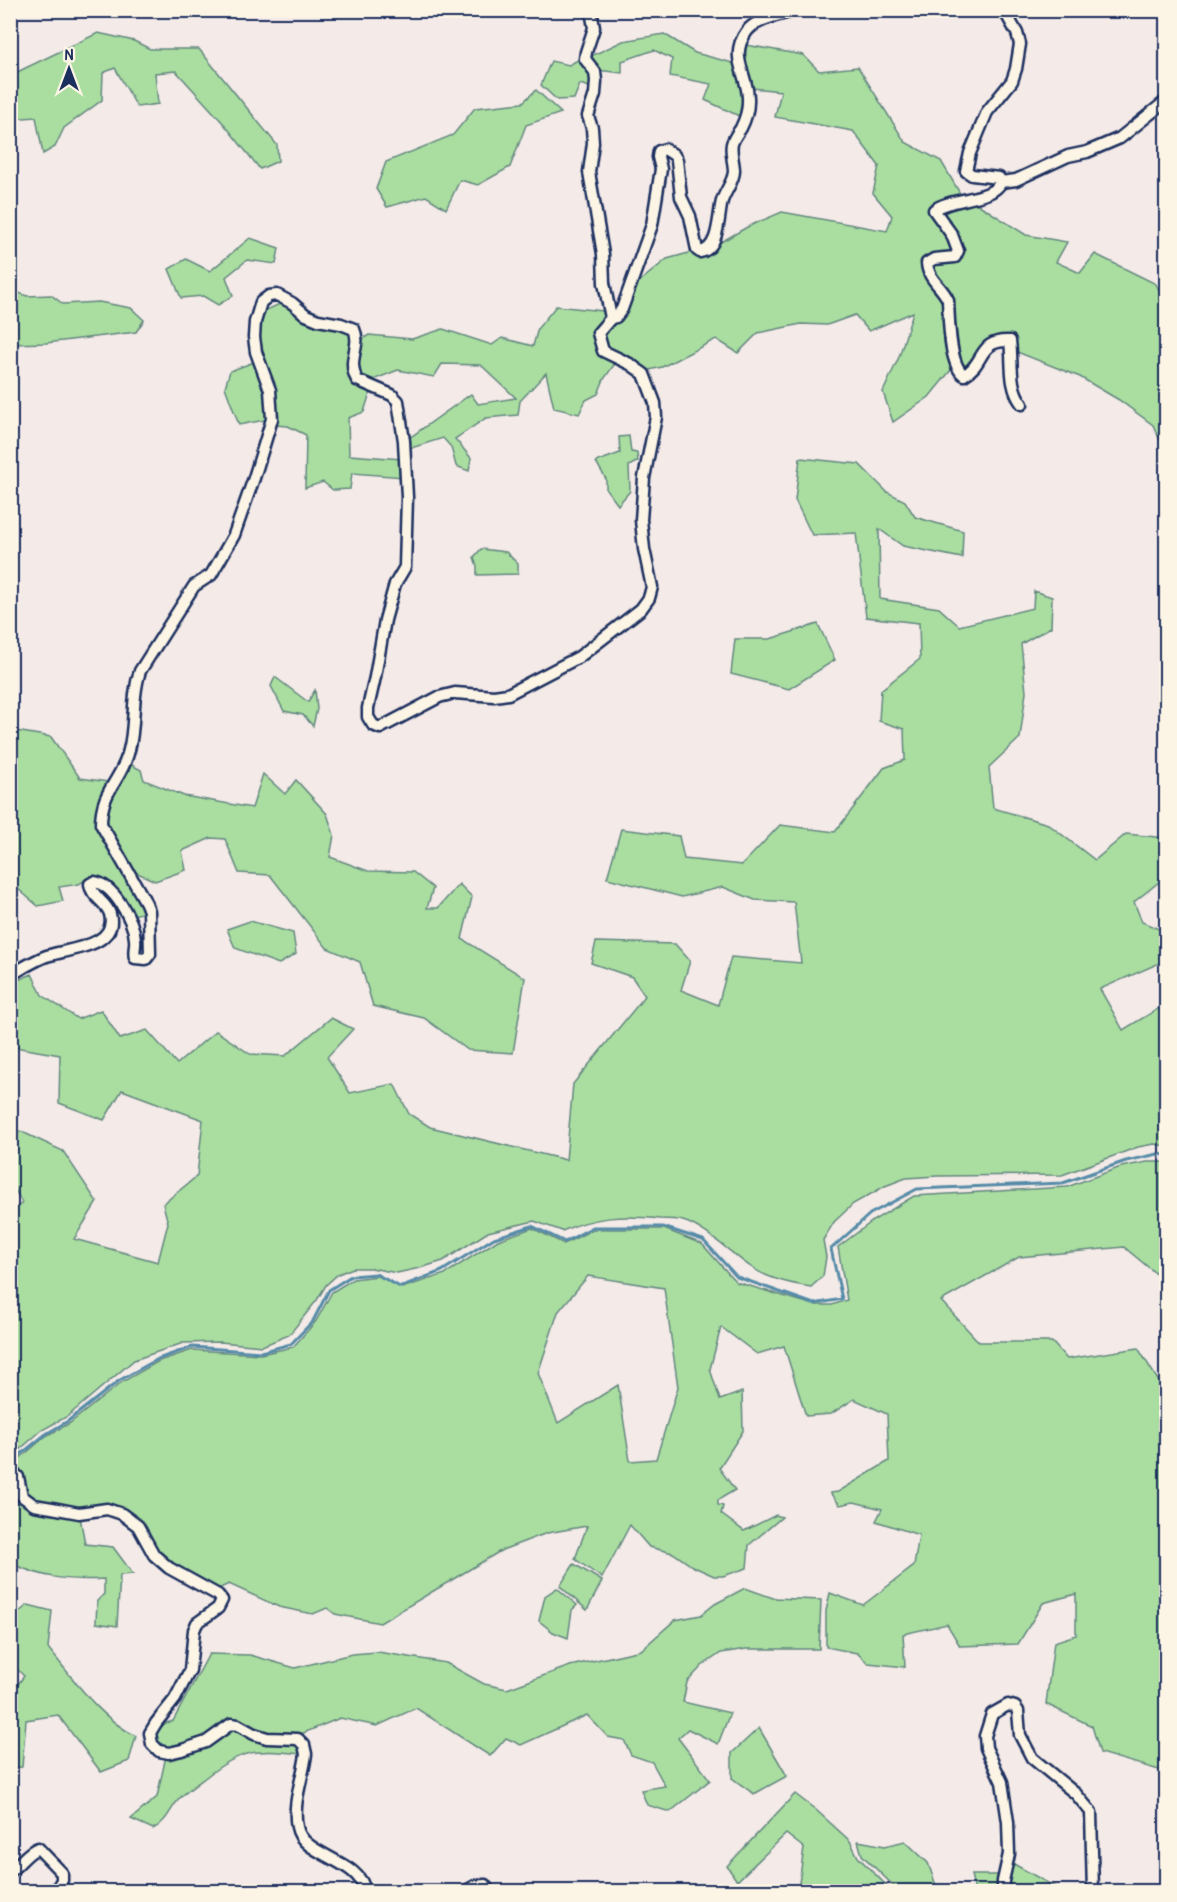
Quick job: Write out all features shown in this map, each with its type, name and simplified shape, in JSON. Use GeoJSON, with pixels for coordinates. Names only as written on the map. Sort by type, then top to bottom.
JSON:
{"type":"FeatureCollection","features":[{"type":"Feature","properties":{"kind":"street"},"geometry":{"type":"LineString","coordinates":[[591,10],[594,28],[585,59],[595,72],[596,81],[595,94],[588,116],[593,143],[589,172],[611,318]]}},
{"type":"Feature","properties":{"kind":"street"},"geometry":{"type":"LineString","coordinates":[[10,975],[44,957],[103,939],[108,931],[111,916],[107,907],[91,890],[90,884],[94,882],[105,886],[122,905],[128,916],[135,938],[133,953],[135,958],[146,959],[150,954],[149,911],[101,824],[101,810],[105,798],[120,775],[129,750],[136,683],[140,671],[194,586],[211,575],[225,551],[244,508],[270,431],[272,419],[270,390],[256,352],[254,337],[255,322],[261,302],[269,296],[277,295],[292,303],[306,315],[318,320],[354,329],[357,336],[352,371],[357,381],[392,395],[398,401],[404,441],[407,497],[405,567],[395,584],[385,620],[368,708],[368,717],[373,725],[380,728],[438,698],[455,693],[494,696],[508,694],[579,657],[641,609],[649,598],[652,588],[641,520],[644,478],[656,417],[655,403],[644,374],[630,364],[603,351],[598,333],[622,309],[652,225],[661,169],[658,163],[659,152],[665,149],[678,160],[681,197],[690,216],[697,250],[704,251],[710,246],[718,224],[722,200],[734,173],[731,146],[741,128],[747,109],[748,98],[740,70],[739,48],[747,31],[753,25],[797,10]]}},
{"type":"Feature","properties":{"kind":"street"},"geometry":{"type":"LineString","coordinates":[[1001,182],[999,178],[972,175],[966,171],[970,153],[987,112],[1011,81],[1016,69],[1020,44],[1017,33],[1004,10]]}},
{"type":"Feature","properties":{"kind":"street"},"geometry":{"type":"LineString","coordinates":[[1001,182],[1016,180],[1068,156],[1087,152],[1120,138],[1167,101]]}},
{"type":"Feature","properties":{"kind":"street"},"geometry":{"type":"LineString","coordinates":[[1001,182],[998,188],[991,192],[949,203],[934,210],[952,235],[958,251],[955,257],[934,259],[927,263],[927,271],[948,300],[954,360],[958,371],[964,375],[969,373],[984,349],[992,343],[1010,341],[1011,370],[1016,395],[1022,404]]}},
{"type":"Feature","properties":{"kind":"street"},"geometry":{"type":"LineString","coordinates":[[10,1468],[18,1477],[22,1496],[34,1505],[79,1513],[107,1509],[122,1514],[138,1526],[154,1555],[169,1568],[218,1595],[222,1600],[218,1608],[197,1623],[194,1630],[190,1670],[175,1699],[150,1733],[152,1744],[159,1751],[169,1753],[182,1750],[215,1736],[231,1724],[267,1738],[298,1739],[304,1745],[306,1754],[295,1807],[297,1830],[315,1849],[360,1876],[365,1892]]}},
{"type":"Feature","properties":{"kind":"street"},"geometry":{"type":"LineString","coordinates":[[1003,1892],[1009,1854],[1006,1802],[999,1775],[986,1748],[985,1736],[992,1714],[1008,1705],[1015,1707],[1018,1711],[1020,1735],[1032,1758],[1076,1794],[1091,1812],[1093,1892]]}},
{"type":"Feature","properties":{"kind":"street"},"geometry":{"type":"LineString","coordinates":[[10,1871],[31,1851],[38,1848],[62,1873],[62,1880],[55,1892]]}},
{"type":"Feature","properties":{"kind":"street"},"geometry":{"type":"LineString","coordinates":[[464,1892],[480,1885],[485,1886],[489,1892]]}},
{"type":"Feature","properties":{"kind":"green space"},"geometry":{"type":"Polygon","coordinates":[[[98,33],[134,41],[150,49],[199,49],[277,145],[278,161],[260,169],[224,124],[176,71],[155,73],[158,104],[137,107],[115,68],[103,73],[102,100],[64,128],[55,147],[43,154],[36,117],[11,119],[11,75],[98,33]]]}},
{"type":"Feature","properties":{"kind":"green space"},"geometry":{"type":"Polygon","coordinates":[[[664,34],[695,53],[737,64],[747,100],[739,116],[705,100],[711,84],[670,76],[672,59],[654,50],[622,61],[622,73],[597,70],[589,57],[623,41],[664,34]]]}},
{"type":"Feature","properties":{"kind":"green space"},"geometry":{"type":"Polygon","coordinates":[[[746,45],[803,55],[819,71],[858,67],[905,142],[941,161],[961,195],[930,206],[929,212],[954,246],[952,254],[923,268],[927,279],[945,302],[951,370],[929,397],[893,422],[883,392],[899,357],[913,312],[869,331],[855,315],[827,325],[801,324],[758,333],[738,353],[716,339],[662,367],[645,371],[606,348],[601,333],[633,287],[667,259],[714,246],[749,226],[782,212],[887,231],[892,216],[873,193],[879,166],[853,131],[775,117],[781,91],[752,88],[744,67],[746,45]]]}},
{"type":"Feature","properties":{"kind":"green space"},"geometry":{"type":"Polygon","coordinates":[[[583,57],[593,75],[592,88],[580,84],[574,99],[557,100],[541,85],[551,61],[569,65],[583,57]]]}},
{"type":"Feature","properties":{"kind":"green space"},"geometry":{"type":"Polygon","coordinates":[[[536,90],[561,113],[526,125],[510,167],[478,185],[460,180],[446,209],[426,196],[387,207],[376,189],[386,162],[453,135],[475,108],[522,103],[536,90]]]}},
{"type":"Feature","properties":{"kind":"green space"},"geometry":{"type":"Polygon","coordinates":[[[976,203],[1026,235],[1067,242],[1056,262],[1080,273],[1095,254],[1156,284],[1166,304],[1166,445],[1160,440],[1153,425],[1119,400],[1080,377],[1017,352],[1012,338],[1002,336],[988,340],[971,364],[963,369],[958,365],[951,297],[937,280],[932,266],[960,261],[959,243],[941,215],[954,208],[976,203]]]}},
{"type":"Feature","properties":{"kind":"green space"},"geometry":{"type":"Polygon","coordinates":[[[250,238],[279,248],[276,264],[247,260],[226,277],[233,296],[218,305],[203,296],[181,298],[169,269],[186,259],[210,271],[250,238]]]}},
{"type":"Feature","properties":{"kind":"green space"},"geometry":{"type":"Polygon","coordinates":[[[11,290],[27,296],[51,295],[63,304],[99,302],[131,308],[144,320],[136,332],[46,343],[11,344],[11,290]]]}},
{"type":"Feature","properties":{"kind":"green space"},"geometry":{"type":"Polygon","coordinates":[[[284,302],[352,332],[350,371],[374,389],[364,412],[348,418],[349,455],[402,459],[404,477],[352,473],[350,489],[333,490],[323,482],[305,488],[306,435],[288,426],[274,425],[259,351],[260,313],[284,302]]]}},
{"type":"Feature","properties":{"kind":"green space"},"geometry":{"type":"Polygon","coordinates":[[[556,306],[603,311],[606,318],[596,336],[616,362],[604,379],[598,394],[586,400],[579,414],[554,408],[546,373],[520,401],[518,415],[486,418],[455,439],[471,458],[469,471],[456,466],[451,447],[443,438],[408,449],[408,439],[471,394],[478,404],[516,398],[481,365],[442,364],[434,377],[398,370],[368,382],[359,377],[355,359],[359,341],[369,335],[412,339],[443,329],[492,345],[502,338],[533,346],[538,328],[556,306]]]}},
{"type":"Feature","properties":{"kind":"green space"},"geometry":{"type":"Polygon","coordinates":[[[254,362],[265,384],[270,419],[239,425],[225,387],[230,371],[254,362]]]}},
{"type":"Feature","properties":{"kind":"green space"},"geometry":{"type":"Polygon","coordinates":[[[629,436],[631,452],[637,453],[638,461],[629,466],[630,491],[618,505],[606,489],[606,479],[596,462],[620,453],[619,437],[629,436]]]}},
{"type":"Feature","properties":{"kind":"green space"},"geometry":{"type":"Polygon","coordinates":[[[800,458],[859,464],[887,492],[905,501],[915,517],[963,531],[962,558],[903,546],[879,529],[880,599],[939,608],[959,626],[1033,608],[1034,591],[1052,597],[1051,627],[1021,644],[1026,692],[1020,738],[989,767],[993,808],[1048,824],[1095,860],[1126,834],[1166,838],[1166,881],[1164,878],[1134,902],[1142,922],[1166,932],[1166,953],[1162,962],[1100,989],[1123,1030],[1166,1004],[1166,1146],[1154,1144],[1138,1147],[1062,1175],[937,1176],[906,1178],[885,1186],[853,1204],[834,1222],[823,1240],[826,1257],[823,1276],[811,1287],[765,1275],[691,1224],[677,1220],[634,1217],[586,1222],[562,1231],[534,1221],[488,1232],[443,1261],[420,1268],[397,1273],[371,1268],[353,1268],[338,1274],[326,1285],[289,1335],[262,1346],[220,1342],[183,1343],[134,1360],[68,1416],[42,1430],[11,1457],[10,1213],[22,1203],[11,1182],[11,1141],[20,1131],[63,1151],[97,1202],[74,1239],[158,1262],[168,1223],[163,1204],[197,1176],[203,1120],[122,1090],[104,1120],[59,1103],[60,1055],[15,1047],[11,1066],[11,983],[32,974],[42,995],[78,1019],[101,1010],[120,1039],[147,1030],[177,1064],[216,1031],[250,1054],[285,1056],[331,1018],[353,1029],[327,1057],[350,1093],[394,1084],[409,1114],[430,1127],[566,1160],[573,1084],[645,996],[632,977],[591,963],[596,942],[675,944],[690,961],[681,990],[718,1005],[731,957],[801,963],[794,902],[755,900],[723,887],[682,897],[607,878],[621,829],[679,836],[684,859],[742,865],[780,825],[835,832],[884,768],[905,760],[904,729],[879,721],[881,690],[920,659],[919,623],[866,617],[856,533],[812,535],[795,500],[800,458]]]}},
{"type":"Feature","properties":{"kind":"green space"},"geometry":{"type":"Polygon","coordinates":[[[481,549],[506,552],[518,564],[518,574],[477,575],[474,557],[481,549]]]}},
{"type":"Feature","properties":{"kind":"green space"},"geometry":{"type":"Polygon","coordinates":[[[818,624],[835,660],[789,689],[731,674],[735,639],[770,639],[818,624]]]}},
{"type":"Feature","properties":{"kind":"green space"},"geometry":{"type":"Polygon","coordinates":[[[275,677],[308,702],[315,690],[317,709],[313,726],[303,715],[284,711],[271,686],[275,677]]]}},
{"type":"Feature","properties":{"kind":"green space"},"geometry":{"type":"Polygon","coordinates":[[[10,730],[51,737],[80,778],[109,782],[98,808],[146,912],[133,915],[126,901],[103,878],[88,878],[79,884],[59,887],[63,901],[38,906],[11,883],[10,730]]]}},
{"type":"Feature","properties":{"kind":"green space"},"geometry":{"type":"Polygon","coordinates":[[[128,763],[141,770],[144,780],[184,796],[252,808],[263,774],[285,794],[296,780],[327,814],[334,835],[330,857],[368,871],[413,872],[433,888],[427,908],[438,908],[459,884],[472,897],[462,939],[525,978],[513,1053],[468,1050],[424,1018],[373,1006],[360,962],[327,948],[270,875],[239,873],[225,839],[211,838],[182,851],[186,870],[155,881],[131,870],[105,820],[108,799],[128,763]]]}},
{"type":"Feature","properties":{"kind":"green space"},"geometry":{"type":"Polygon","coordinates":[[[250,921],[293,933],[296,954],[279,964],[235,948],[227,929],[250,921]]]}},
{"type":"Feature","properties":{"kind":"green space"},"geometry":{"type":"Polygon","coordinates":[[[1147,1162],[1166,1162],[1166,1282],[1124,1247],[1019,1257],[941,1301],[979,1342],[1052,1342],[1067,1359],[1138,1348],[1166,1393],[1166,1772],[1100,1753],[1092,1726],[1046,1704],[1054,1642],[1076,1635],[1076,1594],[1043,1603],[1018,1644],[960,1646],[947,1624],[903,1634],[905,1667],[868,1663],[857,1653],[826,1647],[826,1611],[830,1593],[863,1605],[914,1566],[919,1535],[876,1521],[882,1509],[854,1502],[840,1505],[830,1493],[838,1492],[889,1461],[887,1414],[854,1399],[831,1414],[806,1416],[784,1346],[757,1354],[721,1327],[710,1369],[720,1400],[742,1392],[743,1431],[719,1468],[735,1490],[718,1500],[718,1505],[723,1506],[721,1514],[744,1531],[776,1515],[782,1517],[749,1545],[747,1568],[723,1576],[714,1576],[692,1566],[673,1553],[649,1547],[630,1525],[602,1578],[575,1559],[587,1526],[547,1533],[502,1550],[380,1623],[335,1614],[327,1608],[313,1614],[279,1607],[229,1584],[218,1589],[169,1564],[121,1512],[70,1509],[32,1500],[25,1495],[19,1485],[12,1465],[46,1436],[70,1423],[122,1382],[159,1361],[192,1350],[261,1354],[293,1347],[316,1321],[332,1292],[353,1279],[378,1276],[402,1288],[445,1274],[498,1240],[532,1228],[564,1244],[594,1229],[664,1229],[702,1244],[736,1282],[814,1305],[832,1305],[847,1300],[838,1247],[874,1220],[914,1196],[1067,1187],[1121,1167],[1147,1162]],[[588,1276],[558,1312],[538,1373],[558,1423],[618,1385],[630,1461],[656,1459],[678,1387],[664,1288],[588,1276]]]}},
{"type":"Feature","properties":{"kind":"green space"},"geometry":{"type":"Polygon","coordinates":[[[10,1478],[16,1495],[23,1504],[42,1512],[80,1517],[85,1544],[113,1547],[133,1574],[120,1575],[117,1626],[96,1623],[97,1601],[104,1594],[104,1579],[56,1577],[11,1563],[10,1478]]]}},
{"type":"Feature","properties":{"kind":"green space"},"geometry":{"type":"Polygon","coordinates":[[[574,1564],[602,1581],[587,1610],[560,1586],[574,1564]]]}},
{"type":"Feature","properties":{"kind":"green space"},"geometry":{"type":"Polygon","coordinates":[[[557,1588],[577,1605],[572,1610],[568,1638],[553,1632],[539,1621],[545,1596],[557,1588]]]}},
{"type":"Feature","properties":{"kind":"green space"},"geometry":{"type":"Polygon","coordinates":[[[745,1588],[773,1598],[821,1600],[819,1649],[746,1649],[721,1653],[702,1666],[687,1682],[683,1702],[730,1713],[718,1744],[688,1729],[678,1738],[710,1780],[670,1812],[647,1805],[641,1790],[665,1786],[652,1762],[631,1755],[624,1740],[608,1737],[587,1715],[521,1745],[506,1738],[490,1756],[416,1708],[377,1726],[340,1718],[301,1734],[286,1735],[261,1732],[244,1723],[189,1744],[168,1747],[159,1745],[156,1736],[159,1725],[173,1721],[209,1654],[250,1655],[295,1668],[352,1654],[378,1652],[446,1663],[484,1684],[507,1689],[570,1666],[641,1650],[675,1620],[701,1615],[715,1604],[745,1588]]]}},
{"type":"Feature","properties":{"kind":"green space"},"geometry":{"type":"Polygon","coordinates":[[[28,1605],[52,1611],[48,1648],[110,1719],[136,1736],[129,1761],[101,1772],[58,1715],[26,1720],[22,1767],[11,1768],[11,1694],[24,1676],[11,1663],[11,1618],[28,1605]]]}},
{"type":"Feature","properties":{"kind":"green space"},"geometry":{"type":"Polygon","coordinates":[[[234,1728],[296,1742],[301,1754],[273,1751],[240,1756],[218,1768],[186,1792],[162,1822],[153,1829],[131,1819],[157,1797],[166,1756],[234,1728]]]}},
{"type":"Feature","properties":{"kind":"green space"},"geometry":{"type":"Polygon","coordinates":[[[759,1728],[787,1776],[754,1794],[732,1778],[732,1753],[759,1728]]]}},
{"type":"Feature","properties":{"kind":"green space"},"geometry":{"type":"Polygon","coordinates":[[[795,1794],[850,1841],[858,1857],[892,1891],[814,1891],[799,1883],[804,1848],[786,1834],[737,1881],[727,1866],[795,1794]]]}},
{"type":"Feature","properties":{"kind":"green space"},"geometry":{"type":"Polygon","coordinates":[[[858,1841],[885,1846],[905,1841],[928,1863],[938,1891],[899,1891],[862,1855],[858,1841]]]}},
{"type":"Feature","properties":{"kind":"green space"},"geometry":{"type":"Polygon","coordinates":[[[1012,1863],[1062,1891],[1006,1891],[1012,1863]]]}},
{"type":"Feature","properties":{"kind":"green space"},"geometry":{"type":"Polygon","coordinates":[[[971,1875],[999,1875],[999,1891],[975,1891],[971,1875]]]}},
{"type":"Feature","properties":{"kind":"waterway"},"geometry":{"type":"LineString","coordinates":[[10,1463],[120,1380],[158,1359],[192,1347],[261,1352],[291,1344],[313,1321],[329,1290],[351,1276],[376,1274],[400,1287],[442,1271],[494,1238],[532,1226],[565,1242],[593,1227],[663,1227],[703,1240],[737,1277],[814,1304],[842,1299],[831,1249],[870,1214],[917,1189],[1063,1183],[1126,1161],[1158,1154],[1166,1155]]}}]}
